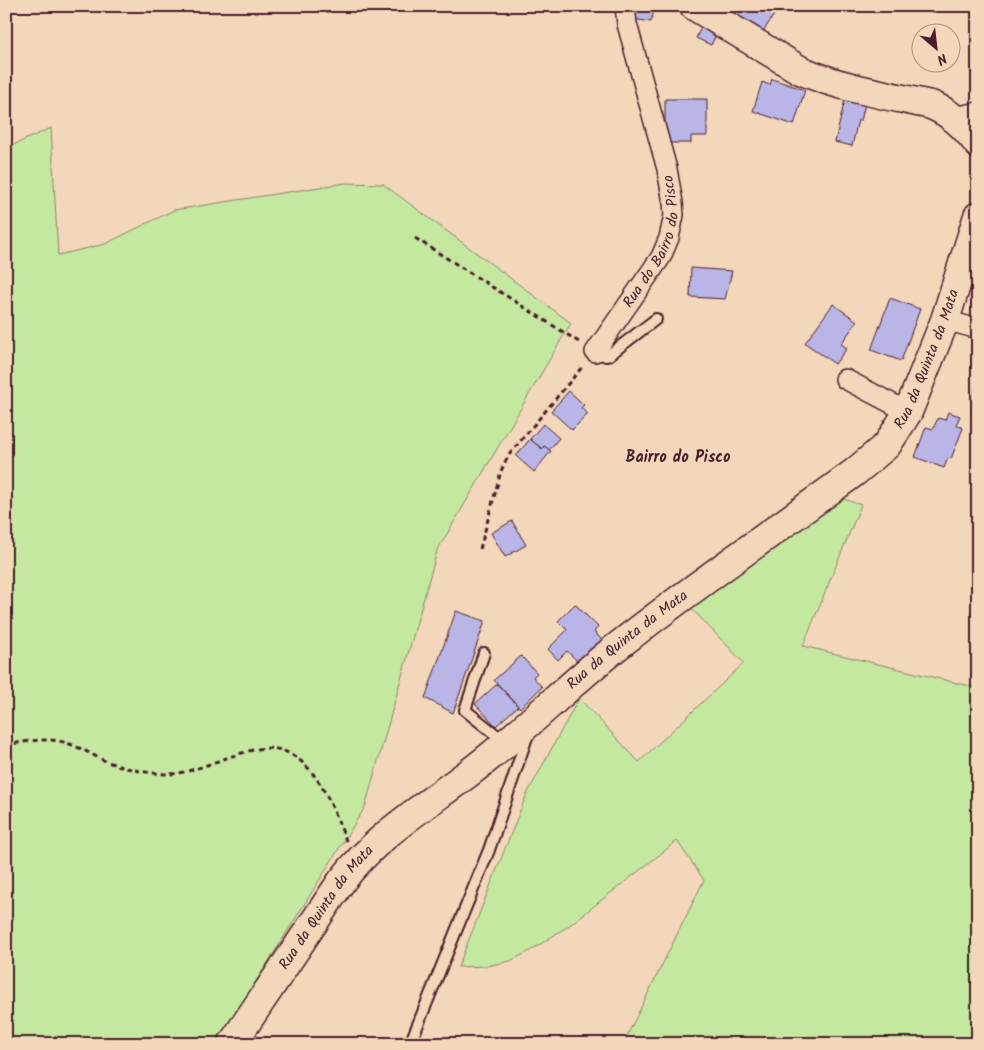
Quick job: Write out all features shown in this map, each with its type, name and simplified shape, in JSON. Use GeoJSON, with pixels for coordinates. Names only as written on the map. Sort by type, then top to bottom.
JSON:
{"type":"FeatureCollection","features":[{"type":"Feature","properties":{"kind":"street","name":"Rua do Bairro do Pisco"},"geometry":{"type":"LineString","coordinates":[[595,352],[661,257],[669,238],[674,215],[667,169],[627,24],[625,6]]}},
{"type":"Feature","properties":{"kind":"street"},"geometry":{"type":"LineString","coordinates":[[694,6],[810,75],[966,115],[978,144]]}},
{"type":"Feature","properties":{"kind":"street","name":"Rua da Quinta da Mata"},"geometry":{"type":"LineString","coordinates":[[232,1044],[355,863],[368,850],[408,816],[479,766],[623,642],[855,472],[887,445],[908,412],[945,320],[978,216]]}},
{"type":"Feature","properties":{"kind":"street"},"geometry":{"type":"LineString","coordinates":[[945,320],[978,329]]}},
{"type":"Feature","properties":{"kind":"street"},"geometry":{"type":"LineString","coordinates":[[845,379],[908,412]]}},
{"type":"Feature","properties":{"kind":"lane"},"geometry":{"type":"LineString","coordinates":[[595,352],[606,356],[613,354],[656,319]]}},
{"type":"Feature","properties":{"kind":"lane"},"geometry":{"type":"LineString","coordinates":[[484,653],[465,710],[506,743]]}},
{"type":"Feature","properties":{"kind":"lane"},"geometry":{"type":"LineString","coordinates":[[410,1044],[489,850],[532,721]]}},
{"type":"Feature","properties":{"kind":"path"},"geometry":{"type":"LineString","coordinates":[[415,238],[595,352],[508,456],[498,480],[480,549]]}},
{"type":"Feature","properties":{"kind":"path"},"geometry":{"type":"LineString","coordinates":[[6,746],[41,740],[59,741],[82,748],[120,766],[141,771],[169,774],[193,769],[263,748],[280,750],[296,757],[309,769],[321,786],[334,811],[355,863]]}},
{"type":"Feature","properties":{"kind":"green space"},"geometry":{"type":"Polygon","coordinates":[[[51,128],[58,255],[105,244],[174,210],[345,183],[383,184],[571,323],[437,551],[365,807],[217,1044],[6,1044],[6,143],[9,147],[51,128]]]}},
{"type":"Feature","properties":{"kind":"green space"},"geometry":{"type":"Polygon","coordinates":[[[838,497],[861,505],[803,646],[978,688],[978,1044],[623,1044],[704,880],[677,841],[571,924],[530,951],[510,961],[487,966],[458,967],[526,796],[579,698],[639,762],[744,663],[688,605],[838,497]]]}},
{"type":"Feature","properties":{"kind":"building"},"geometry":{"type":"Polygon","coordinates":[[[635,6],[655,6],[651,22],[633,19],[635,6]]]}},
{"type":"Feature","properties":{"kind":"building"},"geometry":{"type":"Polygon","coordinates":[[[731,6],[767,6],[776,12],[760,36],[728,14],[731,6]]]}},
{"type":"Feature","properties":{"kind":"building"},"geometry":{"type":"Polygon","coordinates":[[[706,17],[721,25],[711,45],[696,38],[706,17]]]}},
{"type":"Feature","properties":{"kind":"building"},"geometry":{"type":"Polygon","coordinates":[[[772,79],[805,90],[794,125],[753,111],[762,82],[770,85],[772,79]]]}},
{"type":"Feature","properties":{"kind":"building"},"geometry":{"type":"Polygon","coordinates":[[[846,95],[866,99],[861,121],[858,120],[852,146],[835,142],[846,95]]]}},
{"type":"Feature","properties":{"kind":"building"},"geometry":{"type":"Polygon","coordinates":[[[665,99],[707,99],[707,136],[691,136],[691,143],[665,143],[665,99]]]}},
{"type":"Feature","properties":{"kind":"building"},"geometry":{"type":"Polygon","coordinates":[[[691,268],[732,271],[725,299],[690,297],[691,268]]]}},
{"type":"Feature","properties":{"kind":"building"},"geometry":{"type":"Polygon","coordinates":[[[890,298],[920,309],[901,361],[871,350],[890,298]]]}},
{"type":"Feature","properties":{"kind":"building"},"geometry":{"type":"Polygon","coordinates":[[[833,304],[857,321],[841,344],[847,348],[835,364],[805,343],[833,304]]]}},
{"type":"Feature","properties":{"kind":"building"},"geometry":{"type":"Polygon","coordinates":[[[978,353],[978,416],[972,415],[978,353]]]}},
{"type":"Feature","properties":{"kind":"building"},"geometry":{"type":"Polygon","coordinates":[[[569,391],[584,405],[581,408],[588,414],[572,430],[551,411],[569,391]]]}},
{"type":"Feature","properties":{"kind":"building"},"geometry":{"type":"Polygon","coordinates":[[[948,412],[960,416],[956,425],[963,428],[951,459],[948,458],[944,468],[915,457],[926,427],[933,429],[938,418],[945,420],[948,412]]]}},
{"type":"Feature","properties":{"kind":"building"},"geometry":{"type":"Polygon","coordinates":[[[543,424],[559,438],[549,450],[544,446],[542,449],[530,439],[543,424]]]}},
{"type":"Feature","properties":{"kind":"building"},"geometry":{"type":"Polygon","coordinates":[[[530,439],[542,449],[544,446],[551,451],[534,472],[516,456],[530,439]]]}},
{"type":"Feature","properties":{"kind":"building"},"geometry":{"type":"Polygon","coordinates":[[[512,521],[526,545],[505,557],[491,533],[512,521]]]}},
{"type":"Feature","properties":{"kind":"building"},"geometry":{"type":"Polygon","coordinates":[[[575,604],[598,627],[594,632],[602,640],[579,663],[567,651],[558,660],[548,649],[567,630],[558,621],[575,604]]]}},
{"type":"Feature","properties":{"kind":"building"},"geometry":{"type":"Polygon","coordinates":[[[456,611],[485,621],[453,713],[425,698],[456,611]]]}},
{"type":"Feature","properties":{"kind":"building"},"geometry":{"type":"Polygon","coordinates":[[[521,656],[537,673],[533,677],[542,687],[520,708],[494,680],[521,656]]]}},
{"type":"Feature","properties":{"kind":"building"},"geometry":{"type":"Polygon","coordinates":[[[497,684],[518,706],[496,726],[475,704],[497,684]]]}},
{"type":"Feature","properties":{"kind":"district","name":"Bairro do Pisco"},"geometry":{"type":"Point","coordinates":[678,457]}}]}
